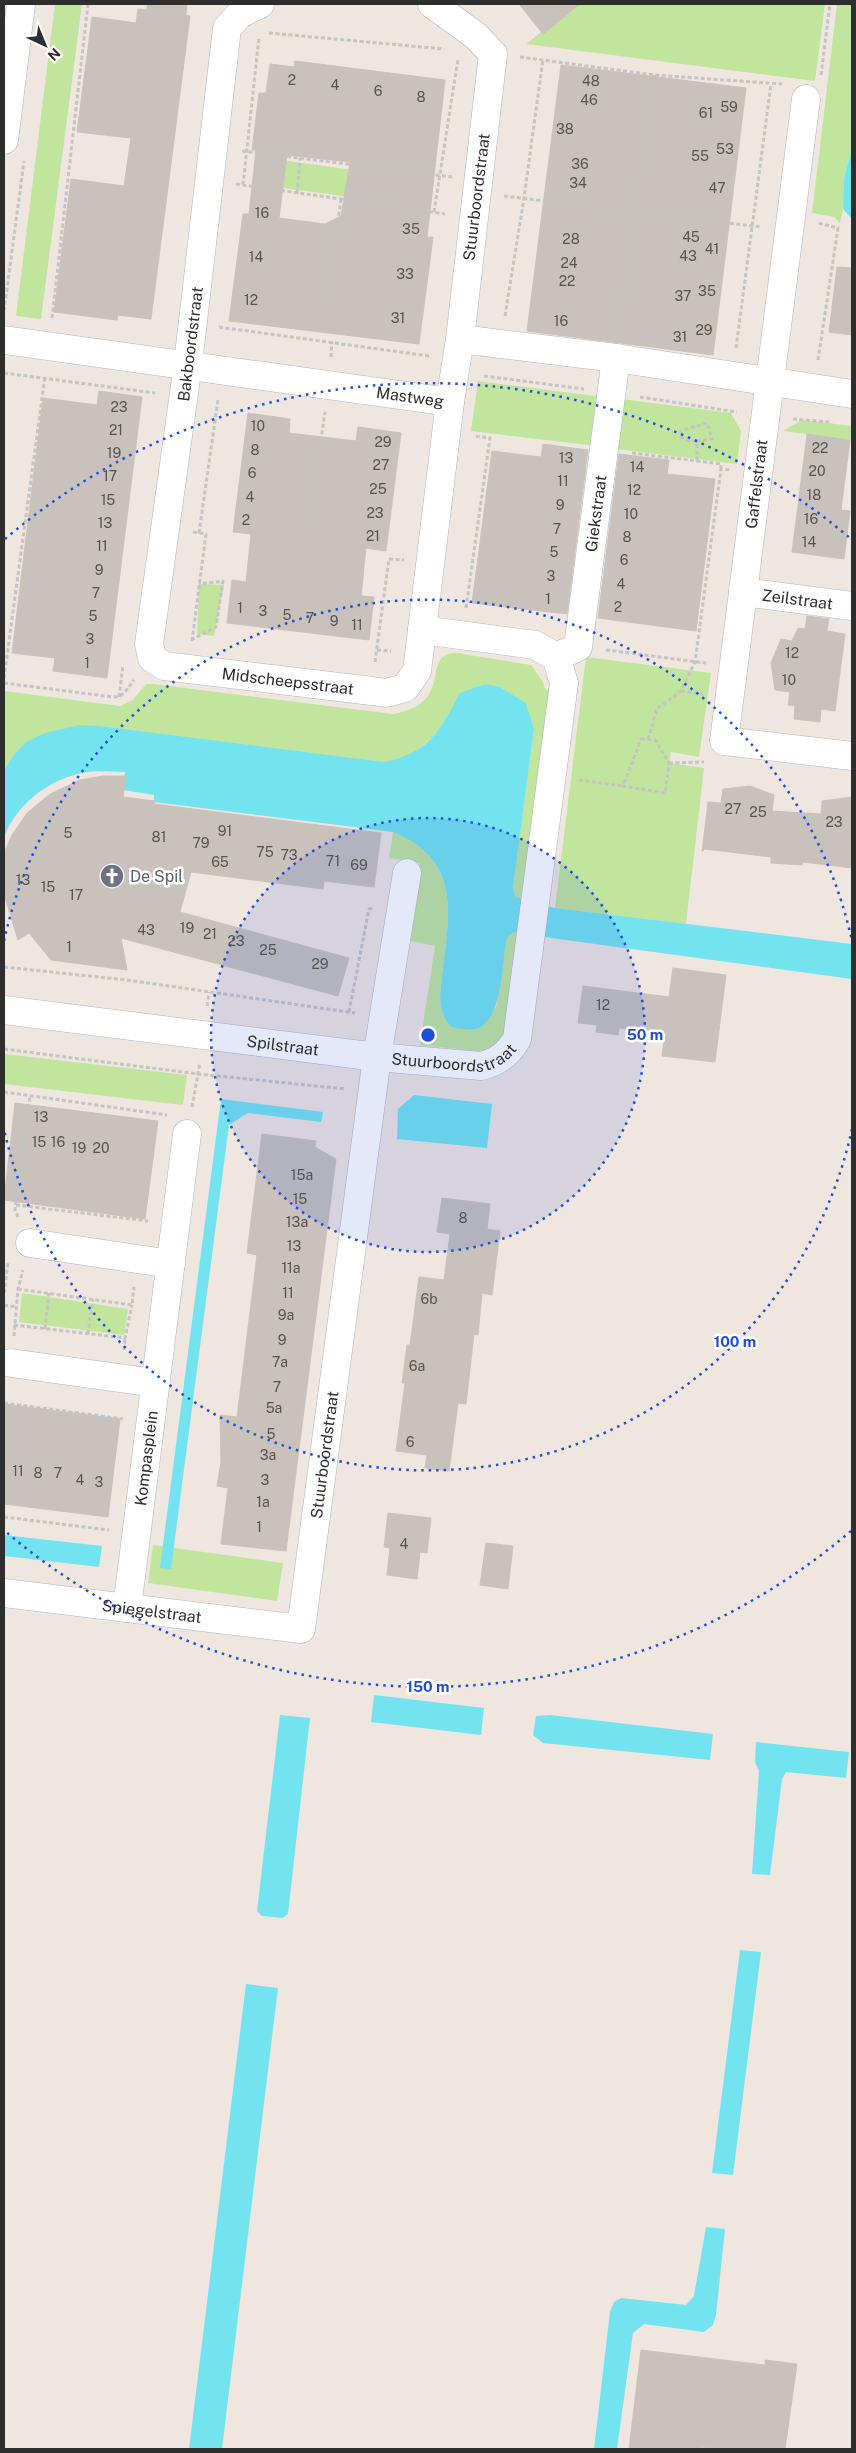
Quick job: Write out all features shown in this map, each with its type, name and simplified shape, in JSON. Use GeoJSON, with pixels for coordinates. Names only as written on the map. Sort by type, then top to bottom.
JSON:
{"type":"FeatureCollection","features":[{"type":"Feature","properties":{"kind":"street"},"geometry":{"type":"LineString","coordinates":[[4,140],[21,4]]}},
{"type":"Feature","properties":{"kind":"street","name":"Bakboordstraat"},"geometry":{"type":"LineString","coordinates":[[152,658],[148,644],[188,364],[227,28],[240,14],[260,4]]}},
{"type":"Feature","properties":{"kind":"street","name":"Stuurboordstraat"},"geometry":{"type":"LineString","coordinates":[[432,4],[476,36],[493,54],[457,357]]}},
{"type":"Feature","properties":{"kind":"street","name":"Gaffelstraat"},"geometry":{"type":"LineString","coordinates":[[806,100],[724,740],[852,756]]}},
{"type":"Feature","properties":{"kind":"street","name":"Mastweg"},"geometry":{"type":"LineString","coordinates":[[4,340],[188,364],[450,402],[457,357]]}},
{"type":"Feature","properties":{"kind":"street"},"geometry":{"type":"LineString","coordinates":[[457,357],[500,344],[616,358],[852,394]]}},
{"type":"Feature","properties":{"kind":"street","name":"Giekstraat"},"geometry":{"type":"LineString","coordinates":[[567,652],[604,450],[616,358]]}},
{"type":"Feature","properties":{"kind":"street"},"geometry":{"type":"LineString","coordinates":[[450,402],[422,630],[535,645],[567,652]]}},
{"type":"Feature","properties":{"kind":"street","name":"Zeilstraat"},"geometry":{"type":"LineString","coordinates":[[742,592],[852,606]]}},
{"type":"Feature","properties":{"kind":"street","name":"Midscheepsstraat"},"geometry":{"type":"LineString","coordinates":[[152,658],[164,666],[386,693],[406,688],[416,671],[422,630]]}},
{"type":"Feature","properties":{"kind":"street","name":"Stuurboordstraat"},"geometry":{"type":"LineString","coordinates":[[301,1629],[377,1057],[482,1066],[492,1064],[509,1052],[516,1039],[567,652]]}},
{"type":"Feature","properties":{"kind":"street"},"geometry":{"type":"LineString","coordinates":[[377,1057],[407,873]]}},
{"type":"Feature","properties":{"kind":"street","name":"Spilstraat"},"geometry":{"type":"LineString","coordinates":[[4,1010],[377,1057]]}},
{"type":"Feature","properties":{"kind":"street","name":"Kompasplein"},"geometry":{"type":"LineString","coordinates":[[127,1608],[176,1225],[179,1125]]}},
{"type":"Feature","properties":{"kind":"street"},"geometry":{"type":"LineString","coordinates":[[30,1243],[171,1264]]}},
{"type":"Feature","properties":{"kind":"street"},"geometry":{"type":"LineString","coordinates":[[11,1363],[155,1383]]}},
{"type":"Feature","properties":{"kind":"street","name":"Spiegelstraat"},"geometry":{"type":"LineString","coordinates":[[4,1593],[301,1629]]}},
{"type":"Feature","properties":{"kind":"path"},"geometry":{"type":"LineString","coordinates":[[806,100],[819,96],[830,4]]}},
{"type":"Feature","properties":{"kind":"path"},"geometry":{"type":"LineString","coordinates":[[243,185],[259,32]]}},
{"type":"Feature","properties":{"kind":"path"},"geometry":{"type":"LineString","coordinates":[[434,212],[459,50]]}},
{"type":"Feature","properties":{"kind":"path"},"geometry":{"type":"LineString","coordinates":[[500,344],[524,198],[543,59]]}},
{"type":"Feature","properties":{"kind":"path"},"geometry":{"type":"LineString","coordinates":[[616,358],[654,75]]}},
{"type":"Feature","properties":{"kind":"path"},"geometry":{"type":"LineString","coordinates":[[732,376],[771,84]]}},
{"type":"Feature","properties":{"kind":"path"},"geometry":{"type":"LineString","coordinates":[[213,147],[440,175],[475,197]]}},
{"type":"Feature","properties":{"kind":"path"},"geometry":{"type":"LineString","coordinates":[[263,188],[268,154]]}},
{"type":"Feature","properties":{"kind":"path"},"geometry":{"type":"LineString","coordinates":[[297,193],[300,158]]}},
{"type":"Feature","properties":{"kind":"path"},"geometry":{"type":"LineString","coordinates":[[209,181],[434,212],[475,197],[524,198],[789,230],[813,222],[838,228],[817,366]]}},
{"type":"Feature","properties":{"kind":"path"},"geometry":{"type":"LineString","coordinates":[[328,292],[341,199]]}},
{"type":"Feature","properties":{"kind":"path"},"geometry":{"type":"LineString","coordinates":[[193,324],[457,357],[612,392],[765,416],[833,422]]}},
{"type":"Feature","properties":{"kind":"path"},"geometry":{"type":"LineString","coordinates":[[310,518],[330,384],[332,342]]}},
{"type":"Feature","properties":{"kind":"path"},"geometry":{"type":"LineString","coordinates":[[4,374],[228,401]]}},
{"type":"Feature","properties":{"kind":"path"},"geometry":{"type":"LineString","coordinates":[[198,533],[218,400]]}},
{"type":"Feature","properties":{"kind":"path"},"geometry":{"type":"LineString","coordinates":[[316,413],[335,416]]}},
{"type":"Feature","properties":{"kind":"path"},"geometry":{"type":"LineString","coordinates":[[707,423],[712,439],[697,440],[688,441],[681,437],[681,431],[707,423]]}},
{"type":"Feature","properties":{"kind":"path"},"geometry":{"type":"LineString","coordinates":[[425,594],[466,608],[490,438],[446,432]]}},
{"type":"Feature","properties":{"kind":"path"},"geometry":{"type":"LineString","coordinates":[[697,440],[697,461]]}},
{"type":"Feature","properties":{"kind":"path"},"geometry":{"type":"LineString","coordinates":[[604,450],[721,464],[695,662],[681,691],[657,709],[648,739]]}},
{"type":"Feature","properties":{"kind":"path"},"geometry":{"type":"LineString","coordinates":[[720,469],[758,472]]}},
{"type":"Feature","properties":{"kind":"path"},"geometry":{"type":"LineString","coordinates":[[165,528],[206,534],[188,669]]}},
{"type":"Feature","properties":{"kind":"path"},"geometry":{"type":"LineString","coordinates":[[372,691],[389,559],[429,562]]}},
{"type":"Feature","properties":{"kind":"path"},"geometry":{"type":"LineString","coordinates":[[4,683],[119,697],[152,658],[216,627],[223,581],[199,584]]}},
{"type":"Feature","properties":{"kind":"path"},"geometry":{"type":"LineString","coordinates":[[567,652],[733,666]]}},
{"type":"Feature","properties":{"kind":"path"},"geometry":{"type":"LineString","coordinates":[[551,777],[665,793],[669,763],[655,740],[641,739],[623,786]]}},
{"type":"Feature","properties":{"kind":"path"},"geometry":{"type":"LineString","coordinates":[[4,967],[127,980],[383,1017]]}},
{"type":"Feature","properties":{"kind":"path"},"geometry":{"type":"LineString","coordinates":[[4,1049],[198,1074],[372,1092]]}},
{"type":"Feature","properties":{"kind":"path"},"geometry":{"type":"LineString","coordinates":[[4,1092],[179,1125]]}},
{"type":"Feature","properties":{"kind":"path"},"geometry":{"type":"LineString","coordinates":[[11,1363],[18,1289],[30,1243],[15,1210],[30,1096]]}},
{"type":"Feature","properties":{"kind":"path"},"geometry":{"type":"LineString","coordinates":[[16,1205],[176,1225]]}},
{"type":"Feature","properties":{"kind":"path"},"geometry":{"type":"LineString","coordinates":[[14,1325],[125,1338],[132,1305],[137,1259]]}},
{"type":"Feature","properties":{"kind":"path"},"geometry":{"type":"LineString","coordinates":[[18,1289],[132,1305]]}},
{"type":"Feature","properties":{"kind":"path"},"geometry":{"type":"LineString","coordinates":[[45,1329],[49,1293]]}},
{"type":"Feature","properties":{"kind":"path"},"geometry":{"type":"LineString","coordinates":[[88,1334],[93,1299]]}},
{"type":"Feature","properties":{"kind":"path"},"geometry":{"type":"LineString","coordinates":[[4,1305],[16,1307]]}},
{"type":"Feature","properties":{"kind":"path"},"geometry":{"type":"LineString","coordinates":[[4,1402],[150,1422]]}},
{"type":"Feature","properties":{"kind":"path"},"geometry":{"type":"LineString","coordinates":[[4,1517],[136,1533]]}},
{"type":"Feature","properties":{"kind":"green space"},"geometry":{"type":"Polygon","coordinates":[[[55,4],[82,4],[41,319],[16,316],[55,4]]]}},
{"type":"Feature","properties":{"kind":"green space"},"geometry":{"type":"Polygon","coordinates":[[[577,4],[825,4],[815,81],[526,44],[577,4]]]}},
{"type":"Feature","properties":{"kind":"green space"},"geometry":{"type":"Polygon","coordinates":[[[837,4],[852,4],[852,148],[844,179],[843,209],[840,223],[834,217],[812,213],[837,4]]]}},
{"type":"Feature","properties":{"kind":"green space"},"geometry":{"type":"Polygon","coordinates":[[[266,158],[434,181],[431,208],[262,185],[266,158]]]}},
{"type":"Feature","properties":{"kind":"green space"},"geometry":{"type":"Polygon","coordinates":[[[478,381],[602,397],[596,446],[471,431],[478,381]]]}},
{"type":"Feature","properties":{"kind":"green space"},"geometry":{"type":"Polygon","coordinates":[[[621,399],[731,413],[741,431],[737,464],[615,449],[621,399]]]}},
{"type":"Feature","properties":{"kind":"green space"},"geometry":{"type":"Polygon","coordinates":[[[802,420],[852,426],[852,440],[783,431],[802,420]]]}},
{"type":"Feature","properties":{"kind":"green space"},"geometry":{"type":"Polygon","coordinates":[[[199,584],[224,585],[214,636],[197,634],[199,584]]]}},
{"type":"Feature","properties":{"kind":"green space"},"geometry":{"type":"Polygon","coordinates":[[[457,653],[531,665],[543,682],[545,689],[552,692],[522,901],[515,897],[513,888],[534,729],[526,703],[500,687],[446,720],[439,732],[415,752],[400,759],[384,762],[80,725],[13,756],[4,770],[4,691],[120,706],[133,700],[146,684],[153,684],[393,714],[411,709],[423,702],[430,693],[440,660],[447,654],[457,653]]]}},
{"type":"Feature","properties":{"kind":"green space"},"geometry":{"type":"Polygon","coordinates":[[[586,657],[711,673],[699,757],[671,752],[669,763],[704,768],[686,924],[555,908],[586,657]]]}},
{"type":"Feature","properties":{"kind":"green space"},"geometry":{"type":"Polygon","coordinates":[[[393,832],[415,844],[431,858],[441,874],[446,892],[448,911],[440,997],[443,1015],[451,1027],[474,1029],[496,1007],[506,941],[509,935],[518,931],[506,1032],[501,1042],[486,1052],[420,1045],[435,946],[411,941],[420,863],[389,858],[393,832]]]}},
{"type":"Feature","properties":{"kind":"green space"},"geometry":{"type":"Polygon","coordinates":[[[4,1054],[187,1075],[183,1105],[4,1084],[4,1054]]]}},
{"type":"Feature","properties":{"kind":"green space"},"geometry":{"type":"Polygon","coordinates":[[[22,1293],[128,1309],[124,1335],[19,1322],[22,1293]]]}},
{"type":"Feature","properties":{"kind":"green space"},"geometry":{"type":"Polygon","coordinates":[[[153,1545],[283,1563],[277,1601],[148,1583],[153,1545]]]}},
{"type":"Feature","properties":{"kind":"water"},"geometry":{"type":"Polygon","coordinates":[[[852,148],[852,219],[843,209],[844,179],[852,148]]]}},
{"type":"Feature","properties":{"kind":"water"},"geometry":{"type":"Polygon","coordinates":[[[485,684],[500,687],[526,703],[534,729],[513,888],[515,897],[555,908],[852,944],[852,979],[551,938],[518,931],[509,935],[506,941],[502,978],[496,1005],[491,1016],[484,1024],[475,1029],[451,1027],[441,1009],[448,911],[446,892],[441,874],[431,858],[415,844],[393,832],[154,802],[154,795],[123,790],[125,772],[98,771],[69,776],[35,795],[17,814],[4,837],[4,770],[13,756],[26,742],[45,733],[80,725],[99,726],[384,762],[412,753],[423,746],[446,719],[460,693],[485,684]]]}},
{"type":"Feature","properties":{"kind":"water"},"geometry":{"type":"Polygon","coordinates":[[[414,1095],[492,1104],[487,1148],[397,1139],[398,1109],[414,1095]]]}},
{"type":"Feature","properties":{"kind":"water"},"geometry":{"type":"Polygon","coordinates":[[[221,1099],[323,1112],[321,1122],[248,1113],[229,1125],[171,1569],[160,1568],[221,1099]]]}},
{"type":"Feature","properties":{"kind":"water"},"geometry":{"type":"Polygon","coordinates":[[[4,1535],[102,1546],[99,1567],[4,1556],[4,1535]]]}},
{"type":"Feature","properties":{"kind":"water"},"geometry":{"type":"Polygon","coordinates":[[[374,1695],[484,1708],[481,1735],[371,1722],[374,1695]]]}},
{"type":"Feature","properties":{"kind":"water"},"geometry":{"type":"Polygon","coordinates":[[[280,1715],[310,1718],[288,1914],[283,1918],[262,1916],[257,1911],[280,1715]]]}},
{"type":"Feature","properties":{"kind":"water"},"geometry":{"type":"Polygon","coordinates":[[[550,1715],[713,1734],[710,1760],[543,1743],[533,1735],[536,1716],[550,1715]]]}},
{"type":"Feature","properties":{"kind":"water"},"geometry":{"type":"Polygon","coordinates":[[[756,1742],[849,1752],[846,1778],[786,1772],[782,1779],[770,1875],[752,1874],[759,1771],[755,1762],[756,1742]]]}},
{"type":"Feature","properties":{"kind":"water"},"geometry":{"type":"Polygon","coordinates":[[[740,1950],[761,1952],[733,2175],[712,2173],[740,1950]]]}},
{"type":"Feature","properties":{"kind":"water"},"geometry":{"type":"Polygon","coordinates":[[[246,1984],[278,1988],[222,2449],[189,2449],[246,1984]]]}},
{"type":"Feature","properties":{"kind":"water"},"geometry":{"type":"Polygon","coordinates":[[[706,2227],[725,2229],[716,2315],[713,2325],[704,2332],[644,2324],[633,2333],[617,2449],[594,2449],[610,2312],[614,2302],[621,2298],[686,2305],[694,2296],[706,2227]]]}},
{"type":"Feature","properties":{"kind":"building"},"geometry":{"type":"Polygon","coordinates":[[[147,4],[187,4],[186,15],[190,16],[151,319],[118,315],[117,320],[54,312],[71,179],[124,186],[131,138],[77,132],[92,17],[136,23],[138,9],[147,10],[147,4]]]}},
{"type":"Feature","properties":{"kind":"building"},"geometry":{"type":"Polygon","coordinates":[[[519,4],[580,4],[543,34],[519,4]]]}},
{"type":"Feature","properties":{"kind":"building"},"geometry":{"type":"Polygon","coordinates":[[[295,61],[445,80],[427,237],[433,237],[419,344],[229,321],[243,214],[249,214],[256,150],[252,150],[259,93],[266,93],[270,64],[294,67],[295,61]],[[287,155],[279,218],[325,224],[341,216],[350,162],[287,155]]]}},
{"type":"Feature","properties":{"kind":"building"},"geometry":{"type":"Polygon","coordinates":[[[561,65],[746,88],[713,355],[527,331],[561,65]]]}},
{"type":"Feature","properties":{"kind":"building"},"geometry":{"type":"Polygon","coordinates":[[[837,267],[852,268],[852,335],[829,332],[837,267]]]}},
{"type":"Feature","properties":{"kind":"building"},"geometry":{"type":"Polygon","coordinates":[[[99,391],[142,397],[107,678],[53,671],[55,658],[12,653],[43,398],[97,405],[99,391]]]}},
{"type":"Feature","properties":{"kind":"building"},"geometry":{"type":"Polygon","coordinates":[[[248,413],[290,419],[289,433],[356,441],[358,427],[401,433],[386,551],[366,548],[361,596],[374,597],[369,640],[227,623],[232,580],[246,582],[251,534],[233,532],[248,413]]]}},
{"type":"Feature","properties":{"kind":"building"},"geometry":{"type":"Polygon","coordinates":[[[807,434],[850,440],[841,510],[850,511],[844,559],[792,552],[807,434]]]}},
{"type":"Feature","properties":{"kind":"building"},"geometry":{"type":"Polygon","coordinates":[[[543,444],[588,450],[567,614],[472,603],[492,451],[541,457],[543,444]]]}},
{"type":"Feature","properties":{"kind":"building"},"geometry":{"type":"Polygon","coordinates":[[[619,454],[669,460],[667,474],[715,479],[696,631],[598,618],[619,454]]]}},
{"type":"Feature","properties":{"kind":"building"},"geometry":{"type":"Polygon","coordinates":[[[807,616],[829,619],[827,631],[845,634],[835,711],[821,709],[820,722],[794,719],[795,706],[788,705],[790,692],[775,690],[771,663],[781,639],[792,641],[798,628],[805,629],[807,616]]]}},
{"type":"Feature","properties":{"kind":"building"},"geometry":{"type":"Polygon","coordinates":[[[103,776],[126,776],[123,797],[155,801],[154,804],[381,833],[374,887],[324,881],[323,889],[191,872],[180,912],[349,958],[338,996],[121,938],[127,970],[51,960],[29,933],[18,940],[4,894],[4,853],[12,835],[27,813],[50,794],[80,780],[103,776]]]}},
{"type":"Feature","properties":{"kind":"building"},"geometry":{"type":"Polygon","coordinates":[[[750,786],[774,795],[772,811],[821,814],[822,801],[852,797],[852,868],[803,862],[802,865],[771,863],[771,857],[705,849],[702,852],[708,802],[721,803],[723,789],[750,786]]]}},
{"type":"Feature","properties":{"kind":"building"},"geometry":{"type":"Polygon","coordinates":[[[673,968],[726,975],[715,1062],[662,1056],[665,1034],[619,1028],[618,1035],[596,1032],[597,1025],[578,1023],[583,986],[669,997],[673,968]]]}},
{"type":"Feature","properties":{"kind":"building"},"geometry":{"type":"Polygon","coordinates":[[[15,1103],[158,1121],[145,1219],[4,1200],[15,1103]]]}},
{"type":"Feature","properties":{"kind":"building"},"geometry":{"type":"Polygon","coordinates":[[[262,1134],[316,1141],[315,1147],[336,1159],[286,1551],[221,1544],[228,1488],[217,1486],[221,1462],[220,1415],[237,1417],[257,1255],[247,1253],[262,1134]]]}},
{"type":"Feature","properties":{"kind":"building"},"geometry":{"type":"Polygon","coordinates":[[[442,1198],[490,1204],[487,1229],[500,1231],[492,1295],[482,1293],[478,1335],[474,1334],[466,1404],[458,1403],[449,1471],[425,1468],[427,1455],[396,1451],[405,1383],[402,1383],[407,1345],[410,1345],[419,1277],[444,1280],[450,1234],[437,1232],[442,1198]]]}},
{"type":"Feature","properties":{"kind":"building"},"geometry":{"type":"Polygon","coordinates":[[[4,1404],[120,1419],[108,1517],[4,1504],[4,1404]]]}},
{"type":"Feature","properties":{"kind":"building"},"geometry":{"type":"Polygon","coordinates":[[[388,1513],[431,1518],[427,1553],[420,1552],[417,1579],[387,1575],[390,1548],[384,1547],[388,1513]]]}},
{"type":"Feature","properties":{"kind":"building"},"geometry":{"type":"Polygon","coordinates":[[[486,1543],[513,1546],[508,1589],[480,1585],[486,1543]]]}},
{"type":"Feature","properties":{"kind":"building"},"geometry":{"type":"Polygon","coordinates":[[[641,2350],[765,2365],[765,2360],[797,2364],[785,2449],[722,2449],[702,2447],[702,2449],[629,2449],[641,2350]]]}},
{"type":"Feature","properties":{"kind":"place","name":"De Spil"},"geometry":{"type":"Point","coordinates":[112,876]}}]}
